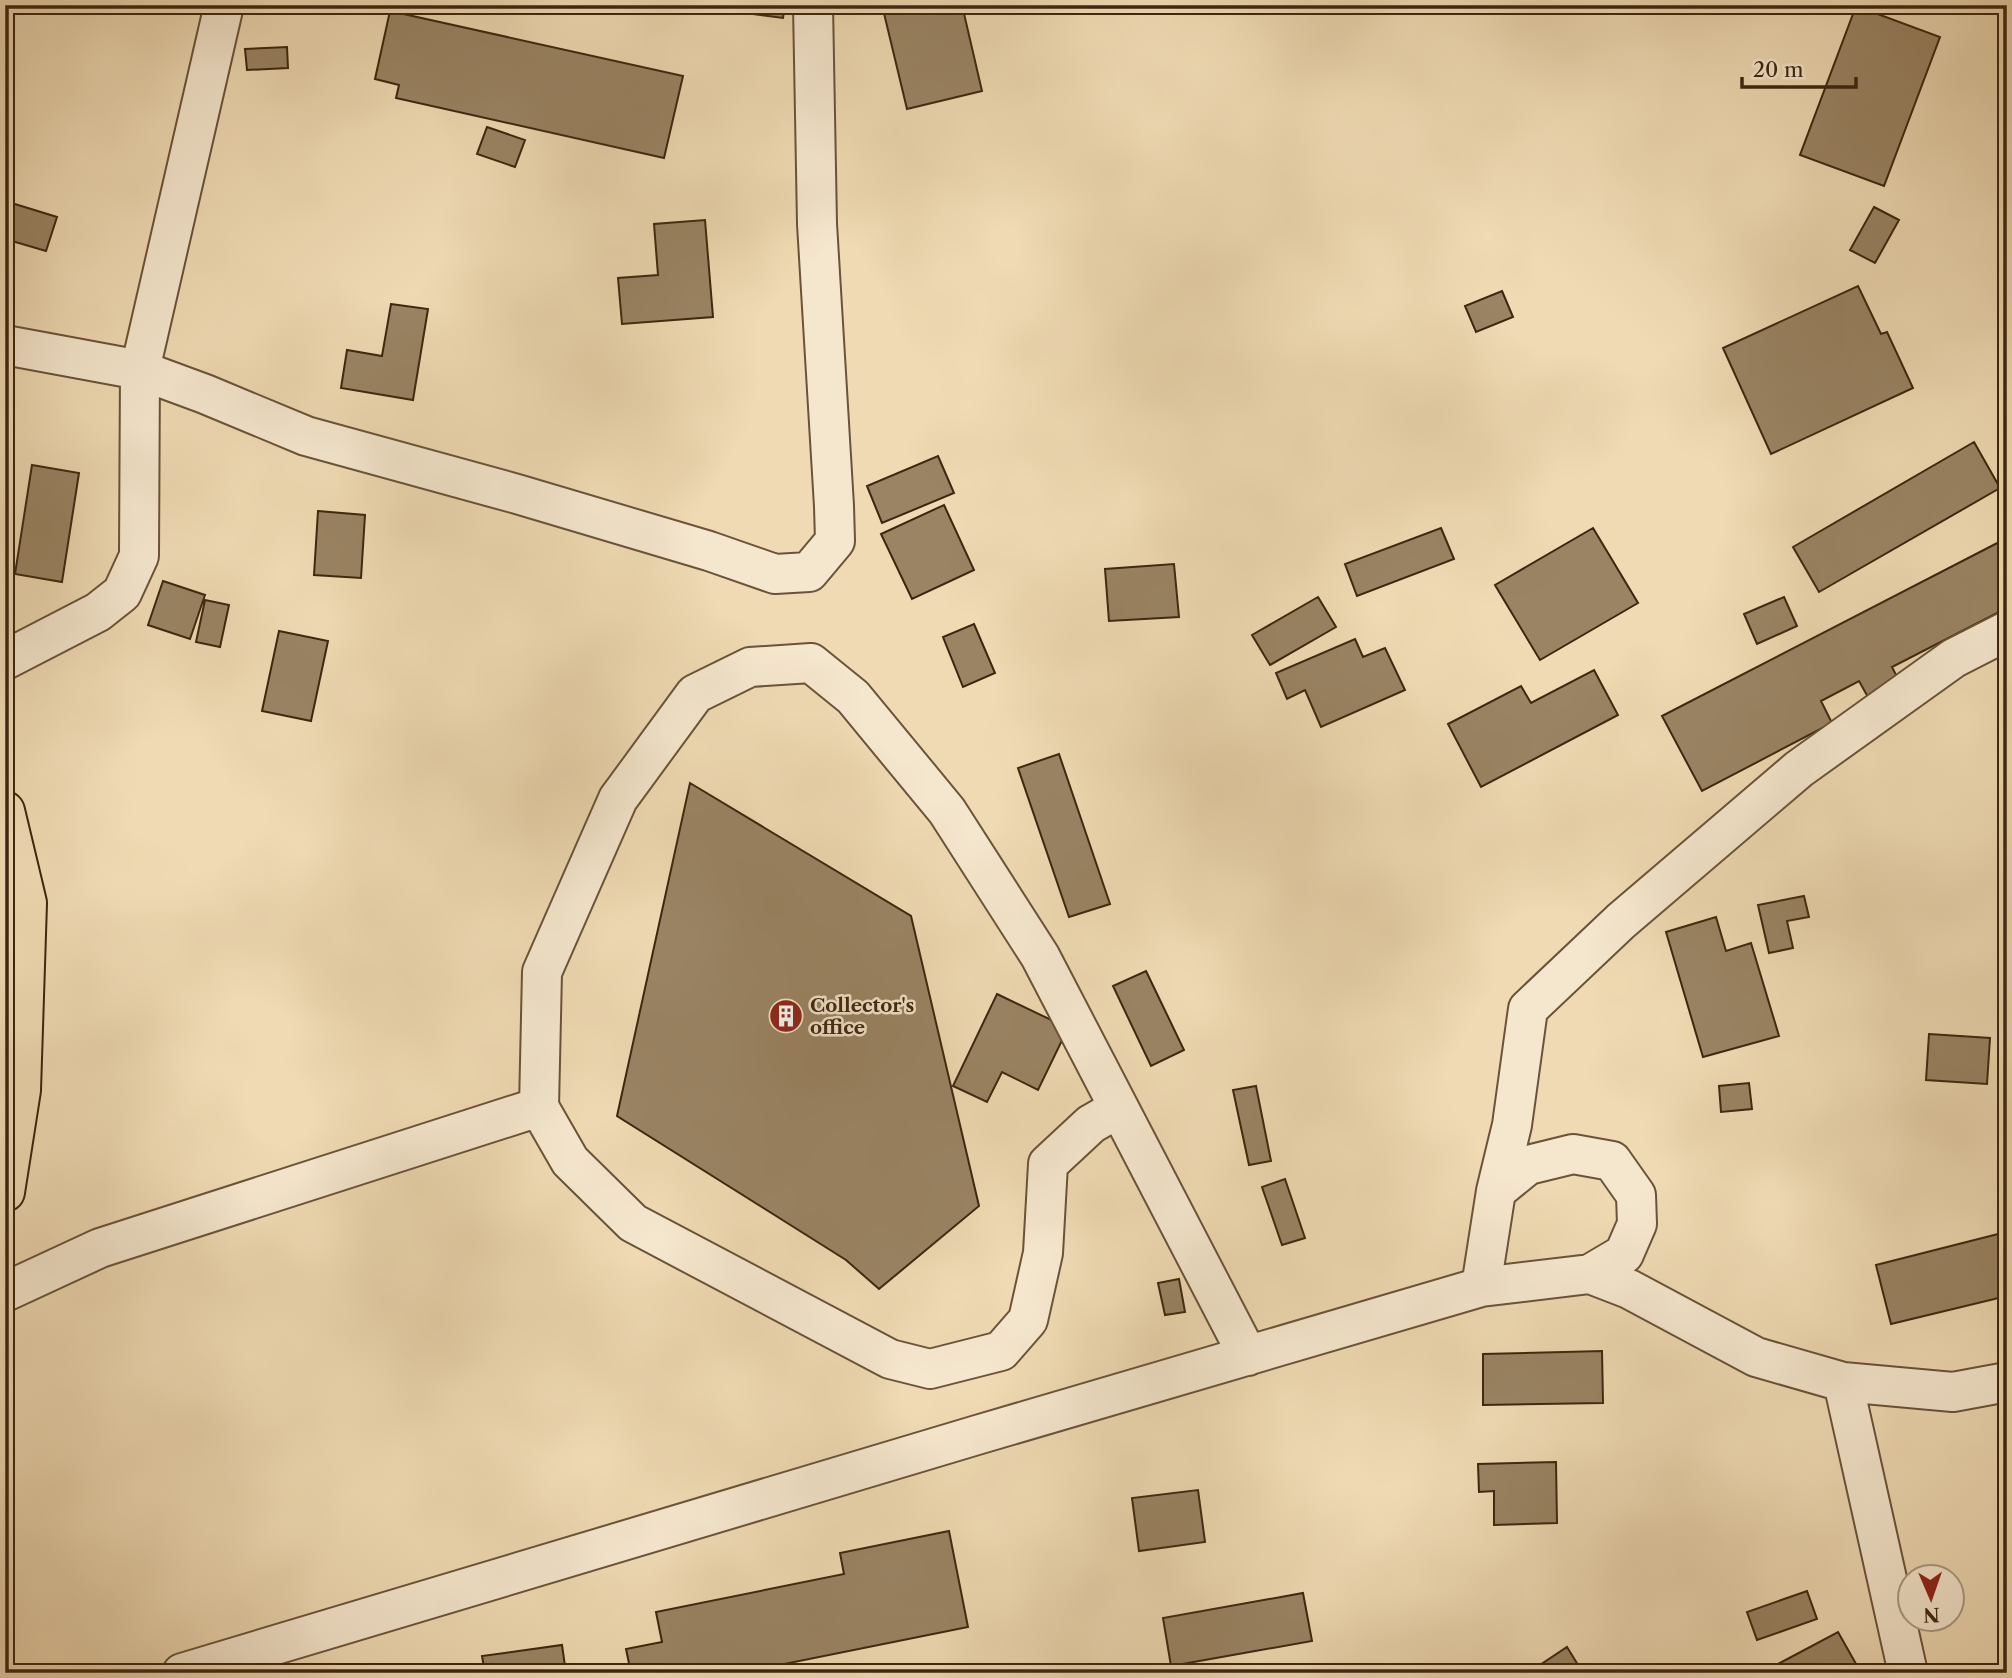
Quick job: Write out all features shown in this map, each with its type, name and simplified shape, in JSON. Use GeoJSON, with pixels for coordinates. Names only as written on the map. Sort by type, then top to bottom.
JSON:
{"type":"FeatureCollection","features":[{"type":"Feature","properties":{"kind":"main road"},"geometry":{"type":"LineString","coordinates":[[5,811],[27,903],[21,1090],[6,1189]]}},
{"type":"Feature","properties":{"kind":"street"},"geometry":{"type":"LineString","coordinates":[[5,660],[98,612],[122,593],[139,556],[140,370],[223,5]]}},
{"type":"Feature","properties":{"kind":"street"},"geometry":{"type":"LineString","coordinates":[[5,345],[140,370],[306,436],[517,494],[709,551],[775,574],[810,572],[835,541],[817,224],[813,5]]}},
{"type":"Feature","properties":{"kind":"street"},"geometry":{"type":"LineString","coordinates":[[1481,1287],[1496,1191],[1512,1125],[1528,1009],[1621,921],[1799,769],[1954,658],[2007,631]]}},
{"type":"Feature","properties":{"kind":"street"},"geometry":{"type":"LineString","coordinates":[[1119,1108],[1091,1124],[1048,1164],[1043,1253],[1028,1320],[1001,1350],[930,1369],[890,1359],[633,1223],[570,1161],[539,1107],[542,972],[618,799],[695,694],[750,667],[811,663],[853,697],[947,811],[1040,956],[1248,1356]]}},
{"type":"Feature","properties":{"kind":"street"},"geometry":{"type":"LineString","coordinates":[[5,1292],[100,1248],[539,1107]]}},
{"type":"Feature","properties":{"kind":"street"},"geometry":{"type":"LineString","coordinates":[[182,1673],[260,1663],[1248,1356],[1481,1287],[1590,1274],[1624,1254],[1637,1224],[1636,1195],[1612,1161],[1573,1154],[1528,1165],[1496,1191]]}},
{"type":"Feature","properties":{"kind":"street"},"geometry":{"type":"LineString","coordinates":[[1590,1274],[1629,1289],[1756,1357],[1843,1382],[1953,1392],[2007,1382]]}},
{"type":"Feature","properties":{"kind":"street"},"geometry":{"type":"LineString","coordinates":[[1843,1382],[1908,1673]]}},
{"type":"Feature","properties":{"kind":"building"},"geometry":{"type":"Polygon","coordinates":[[[686,5],[785,5],[783,18],[686,5]]]}},
{"type":"Feature","properties":{"kind":"building"},"geometry":{"type":"Polygon","coordinates":[[[882,5],[962,5],[982,91],[907,109],[882,5]]]}},
{"type":"Feature","properties":{"kind":"building"},"geometry":{"type":"Polygon","coordinates":[[[1856,6],[1940,37],[1884,186],[1800,155],[1856,6]]]}},
{"type":"Feature","properties":{"kind":"building"},"geometry":{"type":"Polygon","coordinates":[[[390,11],[683,76],[664,158],[396,98],[399,85],[375,79],[390,11]]]}},
{"type":"Feature","properties":{"kind":"building"},"geometry":{"type":"Polygon","coordinates":[[[287,47],[288,68],[247,70],[245,49],[287,47]]]}},
{"type":"Feature","properties":{"kind":"building"},"geometry":{"type":"Polygon","coordinates":[[[487,127],[525,140],[515,167],[477,154],[487,127]]]}},
{"type":"Feature","properties":{"kind":"building"},"geometry":{"type":"Polygon","coordinates":[[[5,201],[57,217],[46,251],[5,239],[5,201]]]}},
{"type":"Feature","properties":{"kind":"building"},"geometry":{"type":"Polygon","coordinates":[[[1874,207],[1899,220],[1875,263],[1850,250],[1874,207]]]}},
{"type":"Feature","properties":{"kind":"building"},"geometry":{"type":"Polygon","coordinates":[[[705,220],[713,317],[622,324],[618,278],[658,275],[654,224],[705,220]]]}},
{"type":"Feature","properties":{"kind":"building"},"geometry":{"type":"Polygon","coordinates":[[[1858,286],[1881,334],[1887,332],[1913,388],[1771,454],[1723,348],[1858,286]]]}},
{"type":"Feature","properties":{"kind":"building"},"geometry":{"type":"Polygon","coordinates":[[[1502,291],[1513,317],[1476,332],[1465,306],[1502,291]]]}},
{"type":"Feature","properties":{"kind":"building"},"geometry":{"type":"Polygon","coordinates":[[[391,304],[428,309],[413,400],[341,388],[347,350],[382,356],[391,304]]]}},
{"type":"Feature","properties":{"kind":"building"},"geometry":{"type":"Polygon","coordinates":[[[1974,442],[2000,488],[1819,592],[1793,547],[1974,442]]]}},
{"type":"Feature","properties":{"kind":"building"},"geometry":{"type":"Polygon","coordinates":[[[938,456],[954,493],[882,523],[867,486],[938,456]]]}},
{"type":"Feature","properties":{"kind":"building"},"geometry":{"type":"Polygon","coordinates":[[[32,465],[79,473],[62,582],[15,574],[32,465]]]}},
{"type":"Feature","properties":{"kind":"building"},"geometry":{"type":"Polygon","coordinates":[[[944,505],[974,570],[912,599],[881,534],[944,505]]]}},
{"type":"Feature","properties":{"kind":"building"},"geometry":{"type":"Polygon","coordinates":[[[318,511],[365,515],[361,578],[314,575],[318,511]]]}},
{"type":"Feature","properties":{"kind":"building"},"geometry":{"type":"Polygon","coordinates":[[[1441,528],[1454,559],[1357,596],[1345,564],[1441,528]]]}},
{"type":"Feature","properties":{"kind":"building"},"geometry":{"type":"Polygon","coordinates":[[[1593,528],[1638,603],[1540,660],[1495,585],[1593,528]]]}},
{"type":"Feature","properties":{"kind":"building"},"geometry":{"type":"Polygon","coordinates":[[[2007,538],[2007,608],[1892,667],[1900,683],[1869,699],[1859,681],[1821,701],[1832,723],[1702,791],[1662,716],[2007,538]]]}},
{"type":"Feature","properties":{"kind":"building"},"geometry":{"type":"Polygon","coordinates":[[[1174,564],[1179,617],[1109,621],[1105,569],[1174,564]]]}},
{"type":"Feature","properties":{"kind":"building"},"geometry":{"type":"Polygon","coordinates":[[[163,581],[205,595],[190,639],[148,625],[163,581]]]}},
{"type":"Feature","properties":{"kind":"building"},"geometry":{"type":"Polygon","coordinates":[[[1318,597],[1336,627],[1270,665],[1252,635],[1318,597]]]}},
{"type":"Feature","properties":{"kind":"building"},"geometry":{"type":"Polygon","coordinates":[[[1784,597],[1797,626],[1757,644],[1744,614],[1784,597]]]}},
{"type":"Feature","properties":{"kind":"building"},"geometry":{"type":"Polygon","coordinates":[[[205,600],[229,605],[220,647],[196,642],[205,600]]]}},
{"type":"Feature","properties":{"kind":"building"},"geometry":{"type":"Polygon","coordinates":[[[974,624],[995,673],[963,687],[943,637],[974,624]]]}},
{"type":"Feature","properties":{"kind":"building"},"geometry":{"type":"Polygon","coordinates":[[[279,631],[328,641],[311,721],[262,711],[279,631]]]}},
{"type":"Feature","properties":{"kind":"building"},"geometry":{"type":"Polygon","coordinates":[[[1355,639],[1363,657],[1385,648],[1405,690],[1321,727],[1305,690],[1287,699],[1276,673],[1355,639]]]}},
{"type":"Feature","properties":{"kind":"building"},"geometry":{"type":"Polygon","coordinates":[[[1594,670],[1618,715],[1481,787],[1448,724],[1521,686],[1531,703],[1594,670]]]}},
{"type":"Feature","properties":{"kind":"building"},"geometry":{"type":"Polygon","coordinates":[[[1059,754],[1110,904],[1069,917],[1018,768],[1059,754]]]}},
{"type":"Feature","properties":{"kind":"building","name":"Collector's office"},"geometry":{"type":"Polygon","coordinates":[[[690,783],[911,916],[979,1206],[879,1289],[846,1260],[617,1116],[690,783]]]}},
{"type":"Feature","properties":{"kind":"building"},"geometry":{"type":"Polygon","coordinates":[[[1804,896],[1809,917],[1787,921],[1793,948],[1769,953],[1758,905],[1804,896]]]}},
{"type":"Feature","properties":{"kind":"building"},"geometry":{"type":"Polygon","coordinates":[[[1716,917],[1726,951],[1751,943],[1779,1036],[1703,1057],[1666,932],[1716,917]]]}},
{"type":"Feature","properties":{"kind":"building"},"geometry":{"type":"Polygon","coordinates":[[[1146,971],[1184,1050],[1151,1066],[1113,986],[1146,971]]]}},
{"type":"Feature","properties":{"kind":"building"},"geometry":{"type":"Polygon","coordinates":[[[997,994],[1068,1028],[1038,1090],[1002,1072],[987,1102],[953,1086],[997,994]]]}},
{"type":"Feature","properties":{"kind":"building"},"geometry":{"type":"Polygon","coordinates":[[[1929,1034],[1990,1038],[1987,1084],[1926,1080],[1929,1034]]]}},
{"type":"Feature","properties":{"kind":"building"},"geometry":{"type":"Polygon","coordinates":[[[1749,1083],[1752,1109],[1721,1112],[1719,1086],[1749,1083]]]}},
{"type":"Feature","properties":{"kind":"building"},"geometry":{"type":"Polygon","coordinates":[[[1256,1086],[1271,1161],[1249,1165],[1233,1090],[1256,1086]]]}},
{"type":"Feature","properties":{"kind":"building"},"geometry":{"type":"Polygon","coordinates":[[[1285,1179],[1305,1238],[1282,1245],[1262,1187],[1285,1179]]]}},
{"type":"Feature","properties":{"kind":"building"},"geometry":{"type":"Polygon","coordinates":[[[2002,1233],[2007,1253],[2007,1296],[1891,1324],[1876,1265],[2002,1233]]]}},
{"type":"Feature","properties":{"kind":"building"},"geometry":{"type":"Polygon","coordinates":[[[1179,1279],[1185,1312],[1165,1315],[1158,1283],[1179,1279]]]}},
{"type":"Feature","properties":{"kind":"building"},"geometry":{"type":"Polygon","coordinates":[[[1602,1351],[1603,1403],[1483,1405],[1483,1354],[1602,1351]]]}},
{"type":"Feature","properties":{"kind":"building"},"geometry":{"type":"Polygon","coordinates":[[[1556,1462],[1557,1523],[1494,1525],[1494,1491],[1479,1492],[1478,1464],[1556,1462]]]}},
{"type":"Feature","properties":{"kind":"building"},"geometry":{"type":"Polygon","coordinates":[[[1198,1490],[1205,1542],[1139,1551],[1132,1498],[1198,1490]]]}},
{"type":"Feature","properties":{"kind":"building"},"geometry":{"type":"Polygon","coordinates":[[[949,1531],[968,1627],[740,1673],[631,1673],[626,1649],[662,1642],[656,1612],[844,1574],[840,1553],[949,1531]]]}},
{"type":"Feature","properties":{"kind":"building"},"geometry":{"type":"Polygon","coordinates":[[[1807,1591],[1817,1619],[1757,1640],[1747,1612],[1807,1591]]]}},
{"type":"Feature","properties":{"kind":"building"},"geometry":{"type":"Polygon","coordinates":[[[1303,1593],[1312,1641],[1171,1666],[1163,1618],[1303,1593]]]}},
{"type":"Feature","properties":{"kind":"building"},"geometry":{"type":"Polygon","coordinates":[[[1838,1632],[1860,1671],[1783,1673],[1778,1664],[1838,1632]]]}},
{"type":"Feature","properties":{"kind":"building"},"geometry":{"type":"Polygon","coordinates":[[[562,1645],[566,1673],[485,1673],[482,1656],[562,1645]]]}},
{"type":"Feature","properties":{"kind":"building"},"geometry":{"type":"Polygon","coordinates":[[[1567,1647],[1583,1673],[1528,1673],[1567,1647]]]}},
{"type":"Feature","properties":{"kind":"place","name":"Collector's office"},"geometry":{"type":"Point","coordinates":[786,1016]}}]}
